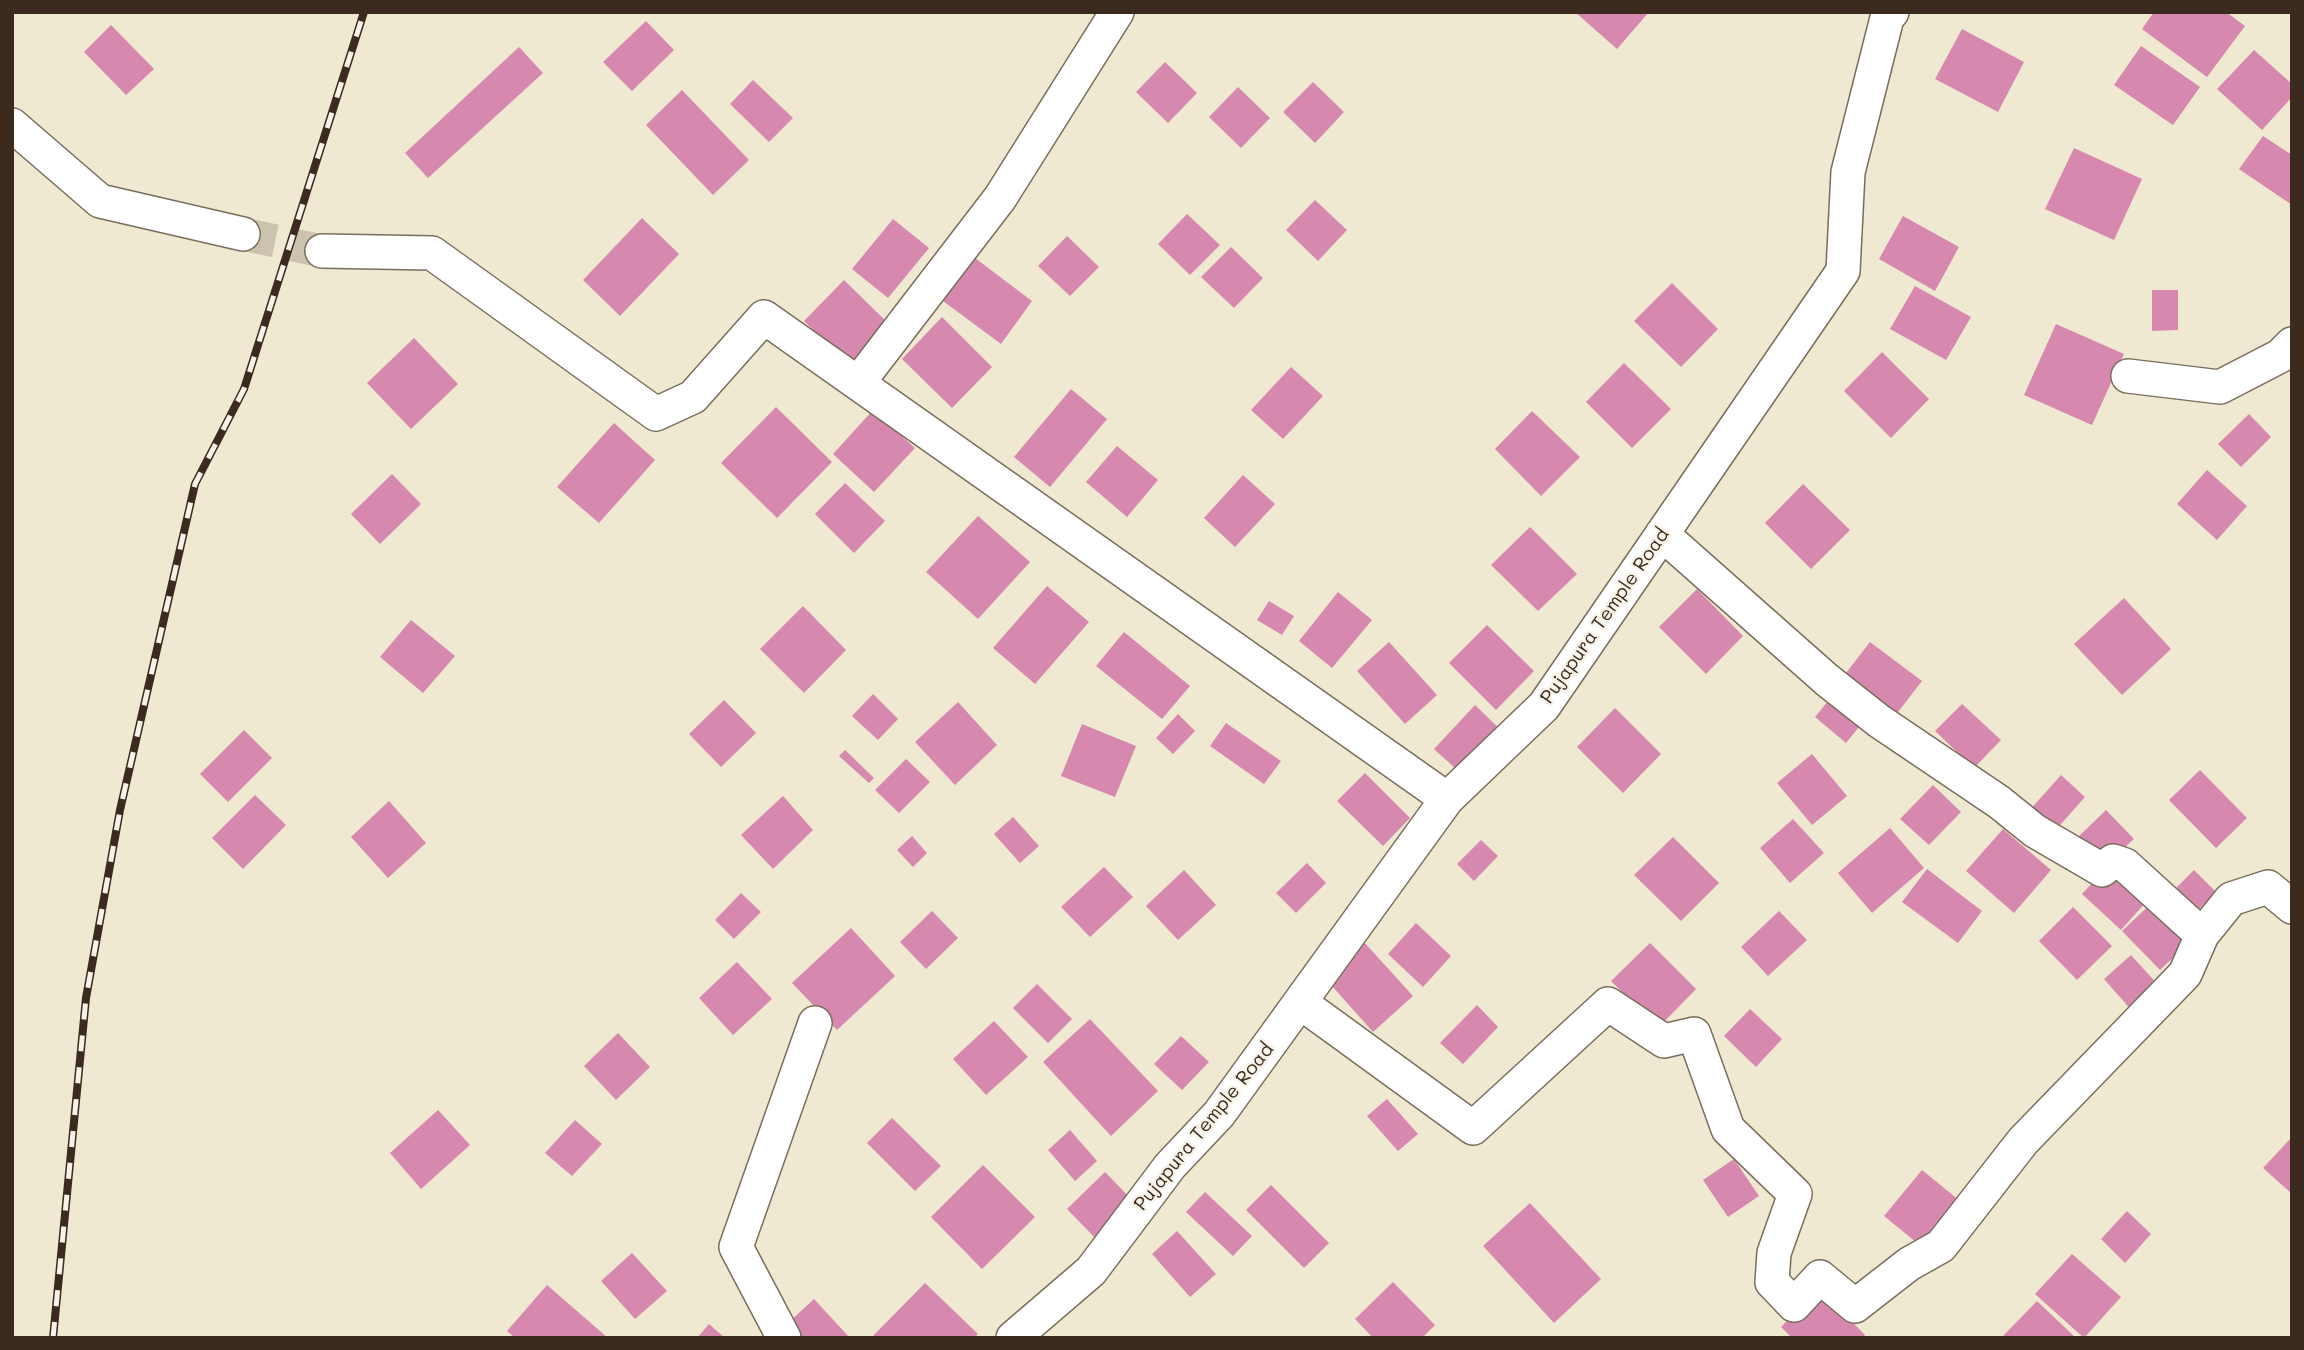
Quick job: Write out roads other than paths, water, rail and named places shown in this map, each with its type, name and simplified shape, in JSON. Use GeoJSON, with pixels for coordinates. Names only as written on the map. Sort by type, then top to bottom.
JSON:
{"type":"FeatureCollection","features":[{"type":"Feature","properties":{"kind":"street"},"geometry":{"type":"LineString","coordinates":[[858,383],[1000,198],[1117,12]]}},
{"type":"Feature","properties":{"kind":"street","name":"Pujapura Temple Road"},"geometry":{"type":"LineString","coordinates":[[1013,1338],[1091,1271],[1170,1166],[1219,1114],[1447,799],[1544,706],[1843,271],[1848,172],[1887,18],[1892,12]]}},
{"type":"Feature","properties":{"kind":"street"},"geometry":{"type":"LineString","coordinates":[[12,125],[100,201],[243,234]]}},
{"type":"Feature","properties":{"kind":"street"},"geometry":{"type":"LineString","coordinates":[[322,251],[432,253],[656,414],[693,397],[764,317],[1447,799]]}},
{"type":"Feature","properties":{"kind":"street"},"geometry":{"type":"LineString","coordinates":[[2128,376],[2220,387],[2280,356],[2292,344]]}},
{"type":"Feature","properties":{"kind":"street"},"geometry":{"type":"LineString","coordinates":[[1662,534],[1827,680],[1879,721],[1999,802],[2035,831],[2102,870],[2113,861],[2124,865],[2202,934]]}},
{"type":"Feature","properties":{"kind":"street"},"geometry":{"type":"LineString","coordinates":[[1301,1003],[1473,1128],[1608,1004],[1664,1041],[1694,1034],[1728,1129],[1796,1194],[1774,1253],[1772,1282],[1794,1304],[1820,1277],[1855,1306],[1909,1264],[1941,1246],[2023,1141],[2185,974],[2202,934],[2231,899],[2268,887],[2292,907]]}},
{"type":"Feature","properties":{"kind":"street"},"geometry":{"type":"LineString","coordinates":[[784,1338],[736,1247],[815,1023]]}},
{"type":"Feature","properties":{"kind":"tunnel"},"geometry":{"type":"LineString","coordinates":[[243,234],[322,251]]}},
{"type":"Feature","properties":{"kind":"railway"},"geometry":{"type":"LineString","coordinates":[[53,1338],[86,998],[120,810],[195,484],[244,389],[364,12]]}}]}
